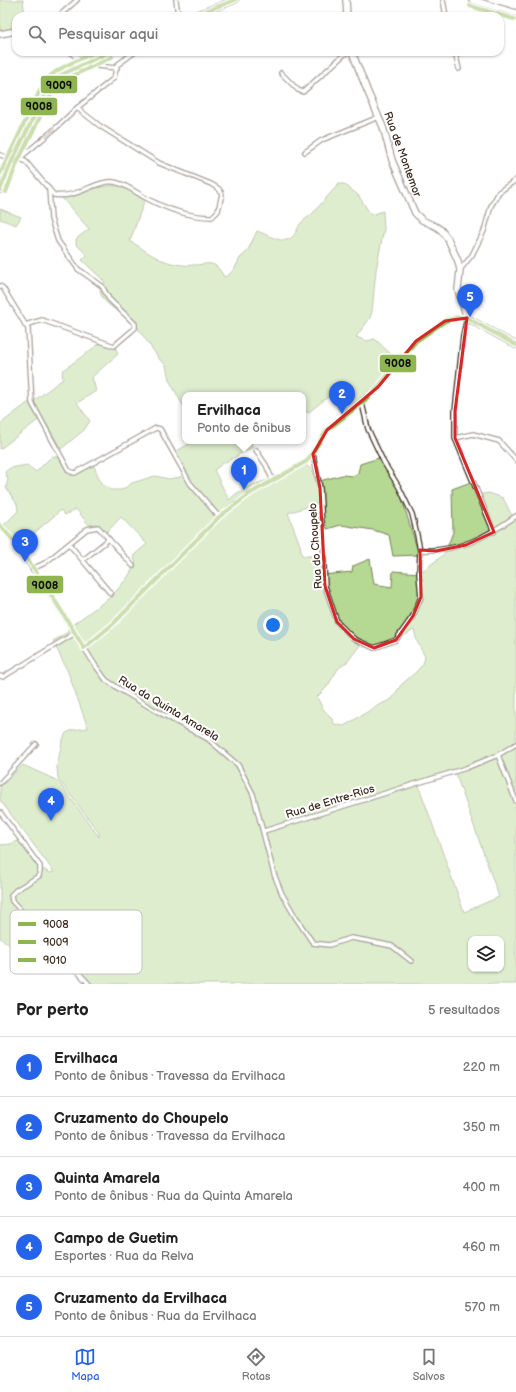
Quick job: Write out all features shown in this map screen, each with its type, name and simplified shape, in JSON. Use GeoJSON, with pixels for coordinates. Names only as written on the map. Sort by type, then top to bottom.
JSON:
{"type":"FeatureCollection","features":[{"type":"Feature","properties":{"kind":"street"},"geometry":{"type":"LineString","coordinates":[[64,12],[77,0]]}},
{"type":"Feature","properties":{"kind":"street"},"geometry":{"type":"LineString","coordinates":[[176,0],[178,12]]}},
{"type":"Feature","properties":{"kind":"street"},"geometry":{"type":"LineString","coordinates":[[204,12],[235,0]]}},
{"type":"Feature","properties":{"kind":"street"},"geometry":{"type":"LineString","coordinates":[[346,0],[347,12]]}},
{"type":"Feature","properties":{"kind":"street"},"geometry":{"type":"LineString","coordinates":[[443,0],[445,12]]}},
{"type":"Feature","properties":{"kind":"street"},"geometry":{"type":"LineString","coordinates":[[472,0],[516,13]]}},
{"type":"Feature","properties":{"kind":"street"},"geometry":{"type":"LineString","coordinates":[[0,34],[12,32]]}},
{"type":"Feature","properties":{"kind":"street"},"geometry":{"type":"LineString","coordinates":[[77,56],[85,63],[96,66],[117,68]]}},
{"type":"Feature","properties":{"kind":"street"},"geometry":{"type":"LineString","coordinates":[[0,190],[49,86],[61,75],[100,56]]}},
{"type":"Feature","properties":{"kind":"street"},"geometry":{"type":"LineString","coordinates":[[0,169],[57,127],[77,108],[114,78],[117,65],[129,56]]}},
{"type":"Feature","properties":{"kind":"street"},"geometry":{"type":"LineString","coordinates":[[281,72],[298,90],[303,92],[343,56]]}},
{"type":"Feature","properties":{"kind":"street","name":"Rua de Montemor"},"geometry":{"type":"LineString","coordinates":[[354,56],[383,127],[392,160],[415,213],[418,218],[437,226],[444,233],[458,261],[460,270]]}},
{"type":"Feature","properties":{"kind":"street"},"geometry":{"type":"LineString","coordinates":[[456,56],[459,69]]}},
{"type":"Feature","properties":{"kind":"street"},"geometry":{"type":"LineString","coordinates":[[0,155],[26,162],[54,195],[62,196],[80,192],[100,184],[114,182],[153,202],[200,217],[212,217],[218,211],[222,194],[219,189],[211,184],[159,163],[100,126],[77,108]]}},
{"type":"Feature","properties":{"kind":"street"},"geometry":{"type":"LineString","coordinates":[[305,152],[322,140],[379,117]]}},
{"type":"Feature","properties":{"kind":"street"},"geometry":{"type":"LineString","coordinates":[[494,532],[455,438],[455,411],[463,335],[467,318],[458,290],[460,270],[472,255],[484,231],[491,206],[499,192],[516,180]]}},
{"type":"Feature","properties":{"kind":"street"},"geometry":{"type":"LineString","coordinates":[[25,325],[42,320],[114,346],[135,328],[135,324],[110,299],[102,286],[78,270],[58,241],[52,220],[49,189]]}},
{"type":"Feature","properties":{"kind":"street"},"geometry":{"type":"LineString","coordinates":[[0,286],[3,288],[28,329],[32,403],[69,471],[74,473],[156,428],[160,429],[190,483],[219,517]]}},
{"type":"Feature","properties":{"kind":"street"},"geometry":{"type":"LineString","coordinates":[[84,648],[113,624],[219,517],[251,493],[307,461],[313,454],[327,430],[362,403],[378,387],[416,341],[445,321],[459,317],[467,318],[516,345]]}},
{"type":"Feature","properties":{"kind":"street","name":"Rua do Choupelo"},"geometry":{"type":"LineString","coordinates":[[313,454],[320,488],[325,586],[337,622],[354,639],[374,648],[396,640],[413,616],[421,597],[419,574],[420,550],[418,535],[412,514],[399,487],[384,463],[368,429],[362,403]]}},
{"type":"Feature","properties":{"kind":"street"},"geometry":{"type":"LineString","coordinates":[[455,438],[473,434],[499,441],[516,460]]}},
{"type":"Feature","properties":{"kind":"street"},"geometry":{"type":"LineString","coordinates":[[256,450],[266,465],[273,481]]}},
{"type":"Feature","properties":{"kind":"street"},"geometry":{"type":"LineString","coordinates":[[420,550],[436,551],[466,545],[494,532],[516,516]]}},
{"type":"Feature","properties":{"kind":"street","name":"Rua da Quinta Amarela"},"geometry":{"type":"LineString","coordinates":[[0,525],[32,569],[106,680],[153,710],[208,740],[238,765],[254,794],[264,831]]}},
{"type":"Feature","properties":{"kind":"street"},"geometry":{"type":"LineString","coordinates":[[32,569],[45,563],[87,529],[98,527],[133,566]]}},
{"type":"Feature","properties":{"kind":"street"},"geometry":{"type":"LineString","coordinates":[[83,560],[109,539]]}},
{"type":"Feature","properties":{"kind":"street"},"geometry":{"type":"LineString","coordinates":[[69,544],[110,594]]}},
{"type":"Feature","properties":{"kind":"street"},"geometry":{"type":"LineString","coordinates":[[0,676],[3,677],[75,633]]}},
{"type":"Feature","properties":{"kind":"street"},"geometry":{"type":"LineString","coordinates":[[0,783],[36,744]]}},
{"type":"Feature","properties":{"kind":"street","name":"Rua de Entre-Rios"},"geometry":{"type":"LineString","coordinates":[[264,831],[466,768],[498,755],[516,744]]}},
{"type":"Feature","properties":{"kind":"street"},"geometry":{"type":"LineString","coordinates":[[498,755],[516,801]]}},
{"type":"Feature","properties":{"kind":"street"},"geometry":{"type":"LineString","coordinates":[[0,812],[40,866],[39,876],[16,890],[11,895],[12,901],[20,910]]}},
{"type":"Feature","properties":{"kind":"street"},"geometry":{"type":"LineString","coordinates":[[264,831],[274,874],[282,894],[313,943],[329,945],[351,938],[368,941],[392,946],[412,961]]}},
{"type":"Feature","properties":{"kind":"street"},"geometry":{"type":"LineString","coordinates":[[80,974],[89,984]]}},
{"type":"Feature","properties":{"kind":"highlighted area"},"geometry":{"type":"Polygon","coordinates":[[[467,318],[455,411],[455,438],[494,532],[466,545],[436,551],[420,550],[421,597],[413,616],[396,640],[374,648],[354,639],[337,622],[325,586],[320,488],[313,454],[327,430],[378,387],[416,341],[445,321],[467,318]]]}},
{"type":"Feature","properties":{"kind":"green space"},"geometry":{"type":"Polygon","coordinates":[[[0,0],[23,0],[24,12],[12,12],[12,29],[0,31],[0,0]]]}},
{"type":"Feature","properties":{"kind":"green space"},"geometry":{"type":"Polygon","coordinates":[[[339,184],[344,184],[358,195],[371,215],[383,211],[384,229],[376,270],[372,311],[370,318],[356,337],[367,341],[375,339],[397,360],[371,389],[341,413],[329,396],[309,412],[306,412],[306,392],[182,392],[182,404],[169,380],[166,365],[160,360],[130,317],[115,310],[105,301],[102,296],[100,292],[101,287],[105,282],[82,260],[87,255],[76,244],[76,239],[89,229],[62,198],[101,187],[123,187],[145,199],[130,241],[156,257],[171,263],[186,265],[214,265],[224,277],[229,275],[235,268],[240,258],[247,252],[257,231],[280,240],[292,238],[300,224],[312,214],[339,184]]]}},
{"type":"Feature","properties":{"kind":"green space"},"geometry":{"type":"Polygon","coordinates":[[[0,209],[21,217],[16,225],[0,219],[0,209]]]}},
{"type":"Feature","properties":{"kind":"green space"},"geometry":{"type":"Polygon","coordinates":[[[107,342],[114,344],[118,354],[92,377],[96,391],[77,403],[90,421],[84,430],[61,449],[42,417],[0,449],[0,424],[63,379],[62,371],[99,344],[107,342]]]}},
{"type":"Feature","properties":{"kind":"green space"},"geometry":{"type":"Polygon","coordinates":[[[189,444],[252,444],[253,447],[214,470],[229,500],[240,491],[284,474],[304,464],[312,470],[316,482],[342,475],[353,476],[358,473],[360,464],[379,458],[398,486],[419,555],[393,556],[389,535],[373,530],[341,525],[327,529],[319,503],[288,513],[300,545],[302,556],[321,556],[323,575],[352,572],[353,566],[370,559],[374,584],[392,587],[393,571],[419,573],[445,553],[453,532],[452,489],[471,482],[476,495],[489,493],[503,498],[513,518],[516,517],[516,984],[83,984],[85,980],[83,974],[142,974],[142,910],[10,910],[10,945],[0,938],[0,845],[11,844],[19,840],[29,855],[39,866],[50,873],[54,872],[0,800],[0,787],[23,765],[58,781],[99,837],[99,833],[58,778],[57,767],[62,742],[66,733],[73,730],[88,728],[68,672],[53,641],[68,632],[68,628],[112,596],[128,577],[136,563],[133,556],[147,544],[121,517],[107,532],[96,524],[89,525],[76,509],[65,515],[61,510],[19,546],[4,525],[18,511],[17,504],[6,488],[8,479],[5,472],[10,468],[27,465],[36,472],[52,456],[61,458],[71,476],[80,473],[93,464],[101,483],[111,490],[122,490],[132,483],[155,476],[169,479],[180,477],[186,473],[175,452],[189,444]],[[414,630],[381,646],[374,647],[361,644],[348,661],[338,669],[327,687],[317,697],[323,709],[333,720],[334,724],[344,726],[377,706],[392,699],[401,685],[423,664],[425,657],[417,641],[414,630]],[[455,772],[418,784],[464,912],[499,897],[455,772]]]}},
{"type":"Feature","properties":{"kind":"transit line","name":"9008"},"geometry":{"type":"LineString","coordinates":[[204,12],[235,0]]}},
{"type":"Feature","properties":{"kind":"transit line","name":"9009"},"geometry":{"type":"LineString","coordinates":[[470,6],[490,12]]}},
{"type":"Feature","properties":{"kind":"transit line","name":"9009"},"geometry":{"type":"LineString","coordinates":[[504,16],[514,19]]}},
{"type":"Feature","properties":{"kind":"transit line","name":"9010"},"geometry":{"type":"LineString","coordinates":[[0,174],[44,82],[61,68],[86,56]]}},
{"type":"Feature","properties":{"kind":"transit line","name":"9008"},"geometry":{"type":"LineString","coordinates":[[0,190],[12,161],[49,86],[61,75],[101,56]]}},
{"type":"Feature","properties":{"kind":"transit line","name":"9009"},"geometry":{"type":"LineString","coordinates":[[6,192],[17,163],[54,89],[64,80],[112,57]]}},
{"type":"Feature","properties":{"kind":"transit line","name":"9008"},"geometry":{"type":"LineString","coordinates":[[84,648],[113,624],[219,517],[251,493],[307,461],[327,430],[362,403],[378,387],[416,341],[445,321],[459,317],[467,318],[516,345]]}},
{"type":"Feature","properties":{"kind":"transit line","name":"9008"},"geometry":{"type":"LineString","coordinates":[[0,525],[34,569],[84,648]]}},
{"type":"Feature","properties":{"kind":"place","name":"Cruzamento da Ervilhaca"},"geometry":{"type":"Point","coordinates":[470,317]}},
{"type":"Feature","properties":{"kind":"place","name":"Cruzamento do Choupelo"},"geometry":{"type":"Point","coordinates":[342,414]}},
{"type":"Feature","properties":{"kind":"place","name":"Ervilhaca"},"geometry":{"type":"Point","coordinates":[244,490]}},
{"type":"Feature","properties":{"kind":"place","name":"Quinta Amarela"},"geometry":{"type":"Point","coordinates":[25,562]}},
{"type":"Feature","properties":{"kind":"place","name":"Campo de Guetim"},"geometry":{"type":"Point","coordinates":[51,821]}}]}
